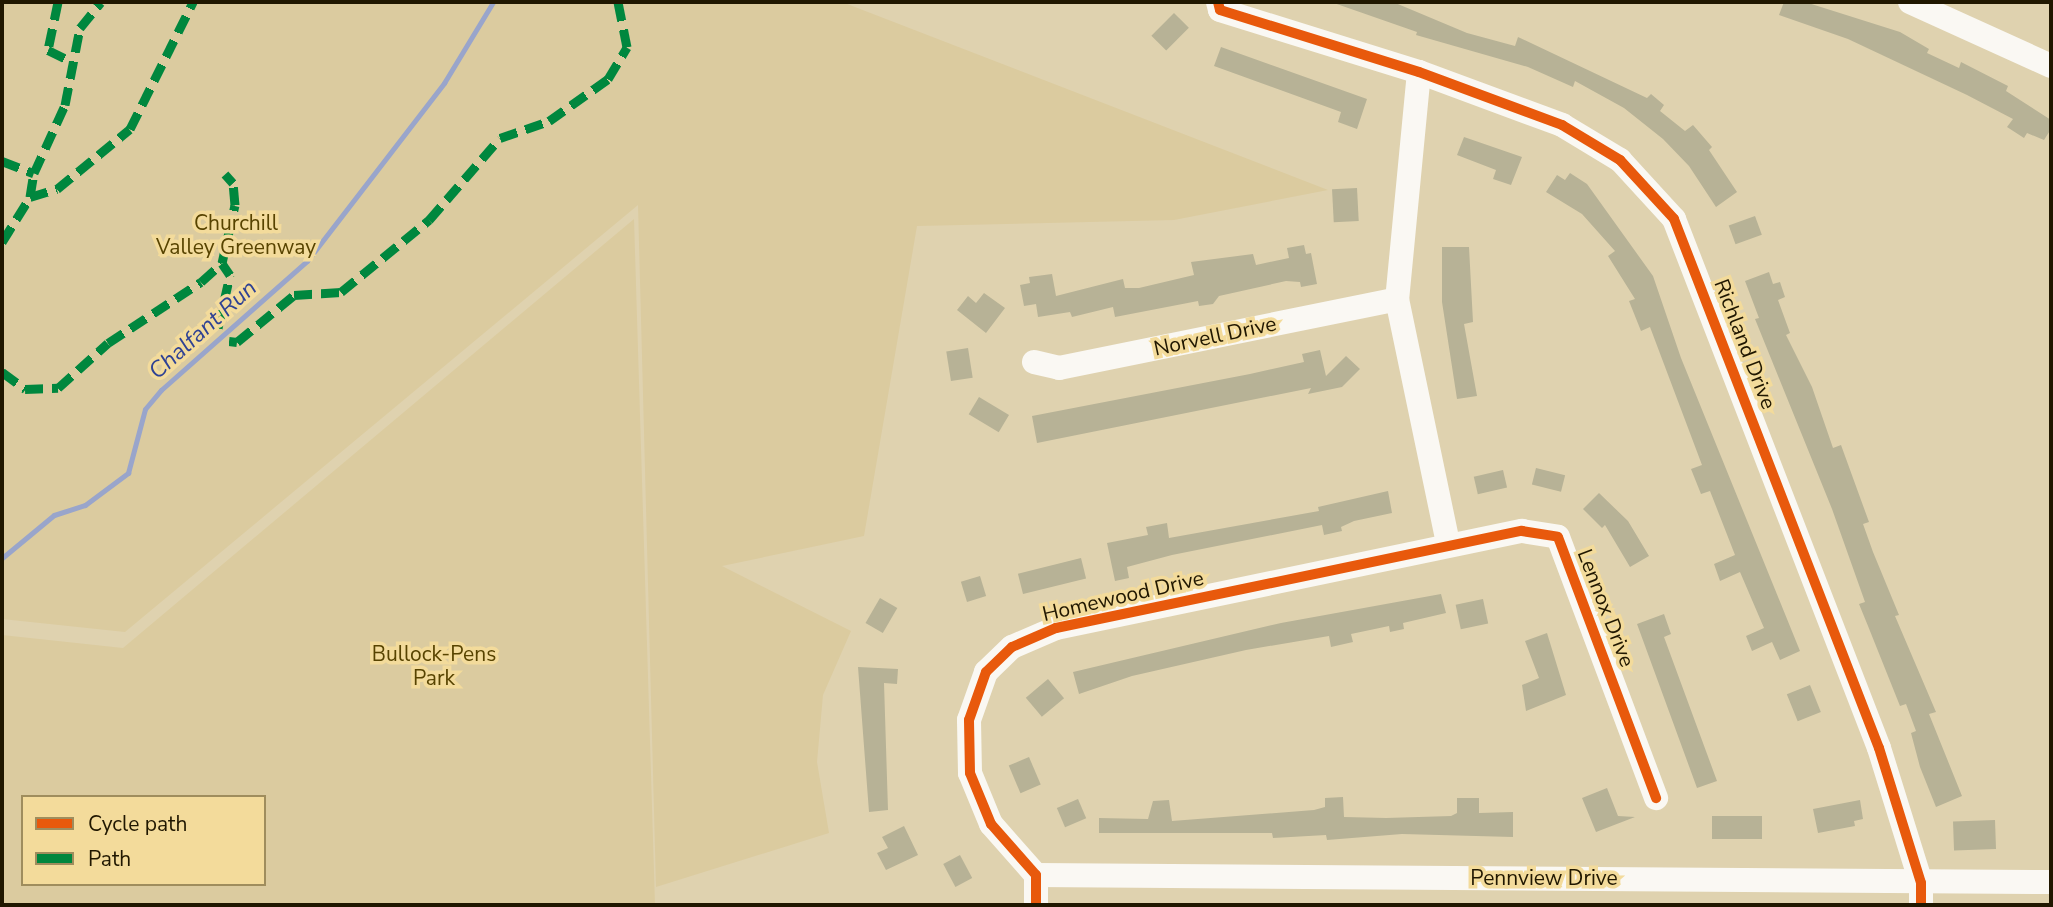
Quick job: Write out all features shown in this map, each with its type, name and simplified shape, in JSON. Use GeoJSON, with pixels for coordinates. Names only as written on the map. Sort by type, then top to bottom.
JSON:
{"type":"FeatureCollection","features":[{"type":"Feature","properties":{"kind":"street","name":"Richland Drive"},"geometry":{"type":"LineString","coordinates":[[1218,2],[1220,10],[1419,72],[1562,125],[1620,160],[1674,219],[1879,748],[1921,894]]}},
{"type":"Feature","properties":{"kind":"street"},"geometry":{"type":"LineString","coordinates":[[1910,2],[2051,66]]}},
{"type":"Feature","properties":{"kind":"street"},"geometry":{"type":"LineString","coordinates":[[1419,72],[1397,299],[1448,544]]}},
{"type":"Feature","properties":{"kind":"street","name":"Norvell Drive"},"geometry":{"type":"LineString","coordinates":[[1034,362],[1059,369],[1397,299]]}},
{"type":"Feature","properties":{"kind":"street","name":"Lennox Drive"},"geometry":{"type":"LineString","coordinates":[[1448,544],[1522,531],[1558,537],[1656,798]]}},
{"type":"Feature","properties":{"kind":"street","name":"Homewood Drive"},"geometry":{"type":"LineString","coordinates":[[1036,875],[991,824],[970,774],[969,720],[986,672],[1012,647],[1056,628],[1448,544]]}},
{"type":"Feature","properties":{"kind":"street"},"geometry":{"type":"LineString","coordinates":[[1036,875],[1036,905]]}},
{"type":"Feature","properties":{"kind":"street","name":"Pennview Drive"},"geometry":{"type":"LineString","coordinates":[[1036,875],[1921,894],[2051,882]]}},
{"type":"Feature","properties":{"kind":"green space","name":"Churchill Valley Greenway"},"geometry":{"type":"Polygon","coordinates":[[[2,2],[842,2],[1328,190],[1174,220],[917,226],[864,536],[722,566],[851,631],[823,695],[817,762],[829,833],[656,887],[638,205],[125,632],[2,619],[2,2]]]}},
{"type":"Feature","properties":{"kind":"green space","name":"Bullock-Pens Park"},"geometry":{"type":"Polygon","coordinates":[[[634,219],[655,905],[2,905],[2,635],[123,648],[634,219]]]}},
{"type":"Feature","properties":{"kind":"building"},"geometry":{"type":"Polygon","coordinates":[[[1331,2],[1393,2],[1467,33],[1515,46],[1518,37],[1647,98],[1651,94],[1664,105],[1660,111],[1685,131],[1693,125],[1712,147],[1709,150],[1737,192],[1716,207],[1689,166],[1663,139],[1624,108],[1575,81],[1573,87],[1528,67],[1416,35],[1417,32],[1331,2]]]}},
{"type":"Feature","properties":{"kind":"building"},"geometry":{"type":"Polygon","coordinates":[[[1784,2],[1805,2],[1900,32],[1929,49],[1927,53],[1959,68],[1961,62],[2008,86],[2006,91],[2051,120],[2051,129],[2044,140],[2027,133],[2024,138],[2007,127],[2013,119],[1967,95],[1848,39],[1779,15],[1784,2]]]}},
{"type":"Feature","properties":{"kind":"building"},"geometry":{"type":"Polygon","coordinates":[[[1174,13],[1189,28],[1166,50],[1151,36],[1174,13]]]}},
{"type":"Feature","properties":{"kind":"building"},"geometry":{"type":"Polygon","coordinates":[[[1221,47],[1367,99],[1357,129],[1338,122],[1341,112],[1214,66],[1221,47]]]}},
{"type":"Feature","properties":{"kind":"building"},"geometry":{"type":"Polygon","coordinates":[[[1464,137],[1522,157],[1511,185],[1493,179],[1496,170],[1457,155],[1464,137]]]}},
{"type":"Feature","properties":{"kind":"building"},"geometry":{"type":"Polygon","coordinates":[[[1570,173],[1587,184],[1653,276],[1681,358],[1800,651],[1780,660],[1772,642],[1752,651],[1746,636],[1764,628],[1740,572],[1720,581],[1714,564],[1735,555],[1710,491],[1701,494],[1691,469],[1702,465],[1650,327],[1641,331],[1629,301],[1635,299],[1608,256],[1615,251],[1582,214],[1546,192],[1557,175],[1565,180],[1570,173]]]}},
{"type":"Feature","properties":{"kind":"building"},"geometry":{"type":"Polygon","coordinates":[[[1357,188],[1359,221],[1334,222],[1332,189],[1357,188]]]}},
{"type":"Feature","properties":{"kind":"building"},"geometry":{"type":"Polygon","coordinates":[[[1755,216],[1762,235],[1736,244],[1729,226],[1755,216]]]}},
{"type":"Feature","properties":{"kind":"building"},"geometry":{"type":"Polygon","coordinates":[[[1304,245],[1306,254],[1311,253],[1317,284],[1301,287],[1300,282],[1286,281],[1219,296],[1213,304],[1199,306],[1198,301],[1115,317],[1113,307],[1072,317],[1070,312],[1038,317],[1036,304],[1024,306],[1020,285],[1030,283],[1029,277],[1052,274],[1056,296],[1123,279],[1125,288],[1139,288],[1194,275],[1191,262],[1253,254],[1256,265],[1289,258],[1287,248],[1304,245]]]}},
{"type":"Feature","properties":{"kind":"building"},"geometry":{"type":"Polygon","coordinates":[[[1442,247],[1469,247],[1473,322],[1464,324],[1477,396],[1457,399],[1442,302],[1442,247]]]}},
{"type":"Feature","properties":{"kind":"building"},"geometry":{"type":"Polygon","coordinates":[[[1769,272],[1773,284],[1780,282],[1785,297],[1778,300],[1790,333],[1786,335],[1812,387],[1833,448],[1841,445],[1869,522],[1863,524],[1899,615],[1895,616],[1936,712],[1929,714],[1962,796],[1936,807],[1920,767],[1911,733],[1916,731],[1906,704],[1900,706],[1859,604],[1865,602],[1832,509],[1755,319],[1759,318],[1745,281],[1769,272]]]}},
{"type":"Feature","properties":{"kind":"building"},"geometry":{"type":"Polygon","coordinates":[[[984,293],[1005,308],[986,333],[957,310],[968,296],[976,303],[984,293]]]}},
{"type":"Feature","properties":{"kind":"building"},"geometry":{"type":"Polygon","coordinates":[[[968,348],[973,378],[951,381],[946,351],[968,348]]]}},
{"type":"Feature","properties":{"kind":"building"},"geometry":{"type":"Polygon","coordinates":[[[1320,350],[1326,376],[1346,356],[1360,369],[1342,387],[1308,394],[1311,388],[1037,443],[1032,416],[1304,362],[1302,354],[1320,350]]]}},
{"type":"Feature","properties":{"kind":"building"},"geometry":{"type":"Polygon","coordinates":[[[979,397],[1009,415],[999,432],[969,414],[979,397]]]}},
{"type":"Feature","properties":{"kind":"building"},"geometry":{"type":"Polygon","coordinates":[[[1536,468],[1565,475],[1561,492],[1532,484],[1536,468]]]}},
{"type":"Feature","properties":{"kind":"building"},"geometry":{"type":"Polygon","coordinates":[[[1503,470],[1507,488],[1478,494],[1474,477],[1503,470]]]}},
{"type":"Feature","properties":{"kind":"building"},"geometry":{"type":"Polygon","coordinates":[[[1388,491],[1392,513],[1354,521],[1341,527],[1342,531],[1324,535],[1322,525],[1172,555],[1127,567],[1129,578],[1115,581],[1107,543],[1148,535],[1146,527],[1167,523],[1169,538],[1319,511],[1318,507],[1388,491]]]}},
{"type":"Feature","properties":{"kind":"building"},"geometry":{"type":"Polygon","coordinates":[[[1599,493],[1628,521],[1649,556],[1630,567],[1605,525],[1602,528],[1583,509],[1599,493]]]}},
{"type":"Feature","properties":{"kind":"building"},"geometry":{"type":"Polygon","coordinates":[[[1081,558],[1086,578],[1023,594],[1018,574],[1081,558]]]}},
{"type":"Feature","properties":{"kind":"building"},"geometry":{"type":"Polygon","coordinates":[[[980,576],[986,596],[967,602],[961,582],[980,576]]]}},
{"type":"Feature","properties":{"kind":"building"},"geometry":{"type":"Polygon","coordinates":[[[1441,594],[1446,613],[1403,623],[1404,629],[1390,632],[1389,626],[1351,634],[1353,642],[1331,647],[1329,636],[1246,650],[1132,676],[1079,694],[1073,672],[1281,623],[1441,594]]]}},
{"type":"Feature","properties":{"kind":"building"},"geometry":{"type":"Polygon","coordinates":[[[880,598],[897,608],[883,633],[866,623],[880,598]]]}},
{"type":"Feature","properties":{"kind":"building"},"geometry":{"type":"Polygon","coordinates":[[[1483,599],[1488,623],[1461,629],[1456,605],[1483,599]]]}},
{"type":"Feature","properties":{"kind":"building"},"geometry":{"type":"Polygon","coordinates":[[[1664,614],[1671,634],[1664,637],[1717,781],[1697,788],[1637,624],[1664,614]]]}},
{"type":"Feature","properties":{"kind":"building"},"geometry":{"type":"Polygon","coordinates":[[[1547,633],[1566,695],[1526,711],[1522,685],[1539,678],[1525,641],[1547,633]]]}},
{"type":"Feature","properties":{"kind":"building"},"geometry":{"type":"Polygon","coordinates":[[[858,667],[898,669],[897,684],[884,683],[888,810],[869,812],[858,667]]]}},
{"type":"Feature","properties":{"kind":"building"},"geometry":{"type":"Polygon","coordinates":[[[1048,679],[1064,698],[1042,717],[1026,698],[1048,679]]]}},
{"type":"Feature","properties":{"kind":"building"},"geometry":{"type":"Polygon","coordinates":[[[1810,685],[1821,712],[1798,721],[1787,694],[1810,685]]]}},
{"type":"Feature","properties":{"kind":"building"},"geometry":{"type":"Polygon","coordinates":[[[1029,757],[1041,785],[1020,793],[1009,766],[1029,757]]]}},
{"type":"Feature","properties":{"kind":"building"},"geometry":{"type":"Polygon","coordinates":[[[1607,788],[1618,816],[1635,817],[1596,832],[1582,798],[1607,788]]]}},
{"type":"Feature","properties":{"kind":"building"},"geometry":{"type":"Polygon","coordinates":[[[1343,797],[1344,817],[1386,818],[1451,816],[1457,813],[1457,798],[1479,798],[1479,813],[1513,812],[1513,837],[1402,834],[1327,840],[1326,835],[1273,838],[1272,833],[1099,833],[1099,818],[1148,819],[1153,801],[1169,800],[1172,821],[1314,810],[1325,807],[1325,798],[1343,797]]]}},
{"type":"Feature","properties":{"kind":"building"},"geometry":{"type":"Polygon","coordinates":[[[1078,799],[1086,818],[1065,827],[1057,808],[1078,799]]]}},
{"type":"Feature","properties":{"kind":"building"},"geometry":{"type":"Polygon","coordinates":[[[1860,800],[1863,819],[1854,821],[1855,826],[1818,833],[1813,809],[1860,800]]]}},
{"type":"Feature","properties":{"kind":"building"},"geometry":{"type":"Polygon","coordinates":[[[1712,816],[1762,816],[1762,839],[1712,839],[1712,816]]]}},
{"type":"Feature","properties":{"kind":"building"},"geometry":{"type":"Polygon","coordinates":[[[1995,820],[1996,849],[1954,850],[1953,821],[1995,820]]]}},
{"type":"Feature","properties":{"kind":"building"},"geometry":{"type":"Polygon","coordinates":[[[904,826],[918,855],[886,870],[877,853],[888,848],[882,837],[904,826]]]}},
{"type":"Feature","properties":{"kind":"building"},"geometry":{"type":"Polygon","coordinates":[[[960,855],[972,878],[955,887],[943,864],[960,855]]]}},
{"type":"Feature","properties":{"kind":"waterway","name":"Chalfant Run"},"geometry":{"type":"LineString","coordinates":[[2,558],[54,515],[85,505],[128,473],[145,409],[161,390],[307,261],[444,83],[493,2]]}},
{"type":"Feature","properties":{"kind":"marked path"},"geometry":{"type":"LineString","coordinates":[[58,2],[48,50],[71,61]]}},
{"type":"Feature","properties":{"kind":"marked path"},"geometry":{"type":"LineString","coordinates":[[2,242],[30,197],[34,173],[65,105],[80,28],[101,2]]}},
{"type":"Feature","properties":{"kind":"marked path"},"geometry":{"type":"LineString","coordinates":[[30,197],[57,189],[130,129],[193,2]]}},
{"type":"Feature","properties":{"kind":"marked path"},"geometry":{"type":"LineString","coordinates":[[229,341],[237,342],[294,295],[341,292],[429,220],[500,138],[549,121],[608,79],[627,47],[618,2]]}},
{"type":"Feature","properties":{"kind":"marked path"},"geometry":{"type":"LineString","coordinates":[[2,161],[34,173]]}},
{"type":"Feature","properties":{"kind":"marked path"},"geometry":{"type":"LineString","coordinates":[[218,328],[230,275],[222,263],[235,205],[233,183],[225,174]]}},
{"type":"Feature","properties":{"kind":"marked path"},"geometry":{"type":"LineString","coordinates":[[2,372],[25,389],[58,388],[108,343],[201,282],[222,263]]}},
{"type":"Feature","properties":{"kind":"cycle path"},"geometry":{"type":"LineString","coordinates":[[1218,2],[1220,10],[1419,72],[1562,125],[1620,160],[1674,219],[1879,748],[1921,883],[1921,905]]}},
{"type":"Feature","properties":{"kind":"cycle path"},"geometry":{"type":"LineString","coordinates":[[1036,905],[1036,875],[991,824],[970,773],[969,720],[986,672],[1012,647],[1056,628],[1522,531],[1558,537],[1656,798]]}}]}
